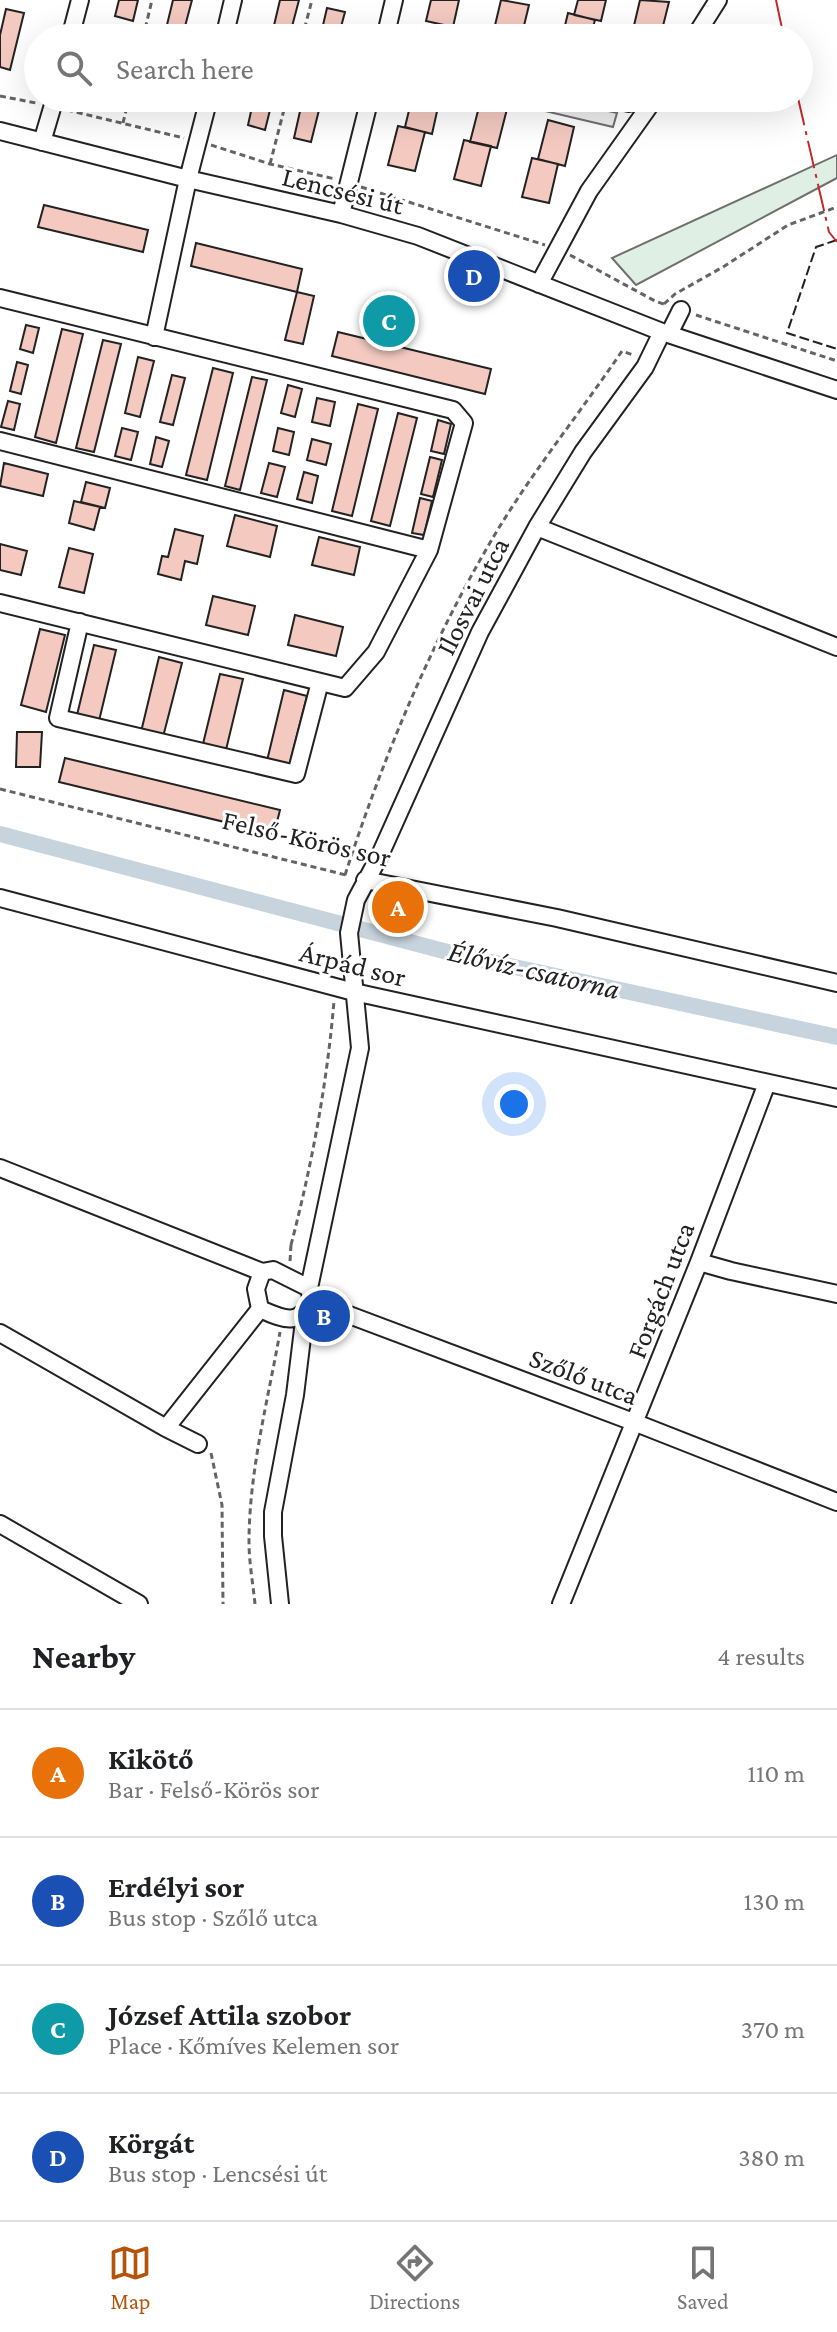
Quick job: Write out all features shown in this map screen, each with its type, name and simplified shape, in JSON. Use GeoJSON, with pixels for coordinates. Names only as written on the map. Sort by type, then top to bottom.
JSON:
{"type":"FeatureCollection","features":[{"type":"Feature","properties":{"kind":"street"},"geometry":{"type":"LineString","coordinates":[[74,24],[80,0]]}},
{"type":"Feature","properties":{"kind":"street"},"geometry":{"type":"LineString","coordinates":[[227,24],[233,0]]}},
{"type":"Feature","properties":{"kind":"street"},"geometry":{"type":"LineString","coordinates":[[388,24],[394,0]]}},
{"type":"Feature","properties":{"kind":"street"},"geometry":{"type":"LineString","coordinates":[[703,24],[718,0]]}},
{"type":"Feature","properties":{"kind":"street"},"geometry":{"type":"LineString","coordinates":[[42,142],[51,112]]}},
{"type":"Feature","properties":{"kind":"street"},"geometry":{"type":"LineString","coordinates":[[154,337],[206,112]]}},
{"type":"Feature","properties":{"kind":"street"},"geometry":{"type":"LineString","coordinates":[[341,214],[366,112]]}},
{"type":"Feature","properties":{"kind":"street"},"geometry":{"type":"LineString","coordinates":[[539,284],[589,191],[645,112]]}},
{"type":"Feature","properties":{"kind":"street","name":"Lencsési út"},"geometry":{"type":"LineString","coordinates":[[0,131],[341,214],[418,236],[666,333],[837,390]]}},
{"type":"Feature","properties":{"kind":"street"},"geometry":{"type":"LineString","coordinates":[[0,298],[453,410],[464,423],[429,550],[376,652],[345,688],[0,603]]}},
{"type":"Feature","properties":{"kind":"street","name":"Ilosvai utca"},"geometry":{"type":"LineString","coordinates":[[280,1604],[273,1512],[309,1301],[360,1048],[349,933],[356,900],[380,855],[480,632],[537,527],[583,452],[666,333],[678,302]]}},
{"type":"Feature","properties":{"kind":"street"},"geometry":{"type":"LineString","coordinates":[[0,441],[429,550]]}},
{"type":"Feature","properties":{"kind":"street"},"geometry":{"type":"LineString","coordinates":[[537,527],[837,647]]}},
{"type":"Feature","properties":{"kind":"street"},"geometry":{"type":"LineString","coordinates":[[80,622],[58,718],[296,774],[320,682]]}},
{"type":"Feature","properties":{"kind":"street","name":"Felső-Körös sor"},"geometry":{"type":"LineString","coordinates":[[365,880],[557,918],[837,983]]}},
{"type":"Feature","properties":{"kind":"street","name":"Árpád sor"},"geometry":{"type":"LineString","coordinates":[[0,898],[354,992],[837,1098]]}},
{"type":"Feature","properties":{"kind":"street","name":"Forgách utca"},"geometry":{"type":"LineString","coordinates":[[561,1604],[636,1423],[767,1083]]}},
{"type":"Feature","properties":{"kind":"street","name":"Szőlő utca"},"geometry":{"type":"LineString","coordinates":[[0,1168],[262,1272],[273,1270],[309,1301],[837,1502]]}},
{"type":"Feature","properties":{"kind":"street"},"geometry":{"type":"LineString","coordinates":[[699,1262],[837,1294]]}},
{"type":"Feature","properties":{"kind":"street"},"geometry":{"type":"LineString","coordinates":[[166,1428],[260,1309],[256,1289],[262,1272]]}},
{"type":"Feature","properties":{"kind":"street"},"geometry":{"type":"LineString","coordinates":[[260,1309],[282,1318],[294,1318],[309,1301]]}},
{"type":"Feature","properties":{"kind":"street"},"geometry":{"type":"LineString","coordinates":[[0,1333],[198,1444]]}},
{"type":"Feature","properties":{"kind":"street"},"geometry":{"type":"LineString","coordinates":[[0,1524],[139,1604]]}},
{"type":"Feature","properties":{"kind":"path"},"geometry":{"type":"LineString","coordinates":[[146,24],[152,0]]}},
{"type":"Feature","properties":{"kind":"path"},"geometry":{"type":"LineString","coordinates":[[306,24],[312,0]]}},
{"type":"Feature","properties":{"kind":"path"},"geometry":{"type":"LineString","coordinates":[[126,112],[123,123],[348,182],[558,249],[655,301],[678,302],[837,361]]}},
{"type":"Feature","properties":{"kind":"path"},"geometry":{"type":"LineString","coordinates":[[270,164],[283,112]]}},
{"type":"Feature","properties":{"kind":"path"},"geometry":{"type":"LineString","coordinates":[[678,302],[723,267],[788,225],[837,207]]}},
{"type":"Feature","properties":{"kind":"path"},"geometry":{"type":"LineString","coordinates":[[345,875],[422,673],[471,576],[515,503],[622,351],[637,356]]}},
{"type":"Feature","properties":{"kind":"path","name":"Felső-Körös sor"},"geometry":{"type":"LineString","coordinates":[[0,789],[365,880]]}},
{"type":"Feature","properties":{"kind":"path"},"geometry":{"type":"LineString","coordinates":[[291,1245],[306,1187],[321,1106],[334,1004]]}},
{"type":"Feature","properties":{"kind":"path"},"geometry":{"type":"LineString","coordinates":[[255,1604],[249,1543],[251,1508],[264,1408],[282,1318]]}},
{"type":"Feature","properties":{"kind":"path"},"geometry":{"type":"LineString","coordinates":[[198,1444],[211,1451],[222,1505],[223,1604]]}},
{"type":"Feature","properties":{"kind":"green space"},"geometry":{"type":"Polygon","coordinates":[[[837,155],[837,178],[636,285],[612,258],[837,155]]]}},
{"type":"Feature","properties":{"kind":"shaded area"},"geometry":{"type":"Polygon","coordinates":[[[549,112],[617,113],[613,127],[549,112]]]}},
{"type":"Feature","properties":{"kind":"building"},"geometry":{"type":"Polygon","coordinates":[[[119,0],[138,0],[133,21],[115,16],[119,0]]]}},
{"type":"Feature","properties":{"kind":"building"},"geometry":{"type":"Polygon","coordinates":[[[173,0],[192,0],[186,24],[167,24],[173,0]]]}},
{"type":"Feature","properties":{"kind":"building"},"geometry":{"type":"Polygon","coordinates":[[[280,0],[299,0],[293,24],[274,24],[280,0]]]}},
{"type":"Feature","properties":{"kind":"building"},"geometry":{"type":"Polygon","coordinates":[[[431,0],[459,0],[454,24],[426,21],[431,0]]]}},
{"type":"Feature","properties":{"kind":"building"},"geometry":{"type":"Polygon","coordinates":[[[501,0],[529,5],[524,24],[495,24],[501,0]]]}},
{"type":"Feature","properties":{"kind":"building"},"geometry":{"type":"Polygon","coordinates":[[[578,0],[606,0],[601,21],[574,15],[578,0]]]}},
{"type":"Feature","properties":{"kind":"building"},"geometry":{"type":"Polygon","coordinates":[[[640,0],[669,2],[664,24],[634,24],[640,0]]]}},
{"type":"Feature","properties":{"kind":"building"},"geometry":{"type":"Polygon","coordinates":[[[327,8],[345,12],[342,24],[323,24],[327,8]]]}},
{"type":"Feature","properties":{"kind":"building"},"geometry":{"type":"Polygon","coordinates":[[[6,9],[24,13],[10,70],[0,67],[0,35],[6,9]]]}},
{"type":"Feature","properties":{"kind":"building"},"geometry":{"type":"Polygon","coordinates":[[[568,13],[595,20],[594,24],[565,24],[568,13]]]}},
{"type":"Feature","properties":{"kind":"building"},"geometry":{"type":"Polygon","coordinates":[[[251,112],[270,112],[265,130],[248,125],[251,112]]]}},
{"type":"Feature","properties":{"kind":"building"},"geometry":{"type":"Polygon","coordinates":[[[300,112],[318,112],[311,142],[294,138],[300,112]]]}},
{"type":"Feature","properties":{"kind":"building"},"geometry":{"type":"Polygon","coordinates":[[[409,112],[437,112],[432,134],[405,127],[409,112]]]}},
{"type":"Feature","properties":{"kind":"building"},"geometry":{"type":"Polygon","coordinates":[[[478,112],[506,112],[497,148],[470,142],[478,112]]]}},
{"type":"Feature","properties":{"kind":"building"},"geometry":{"type":"Polygon","coordinates":[[[548,120],[574,127],[565,166],[538,159],[548,120]]]}},
{"type":"Feature","properties":{"kind":"building"},"geometry":{"type":"Polygon","coordinates":[[[398,126],[425,132],[415,171],[388,165],[398,126]]]}},
{"type":"Feature","properties":{"kind":"building"},"geometry":{"type":"Polygon","coordinates":[[[464,140],[491,146],[481,186],[454,179],[464,140]]]}},
{"type":"Feature","properties":{"kind":"building"},"geometry":{"type":"Polygon","coordinates":[[[532,158],[558,164],[549,203],[522,197],[532,158]]]}},
{"type":"Feature","properties":{"kind":"building"},"geometry":{"type":"Polygon","coordinates":[[[44,205],[148,230],[143,252],[38,227],[44,205]]]}},
{"type":"Feature","properties":{"kind":"building"},"geometry":{"type":"Polygon","coordinates":[[[196,243],[302,269],[297,292],[191,266],[196,243]]]}},
{"type":"Feature","properties":{"kind":"building"},"geometry":{"type":"Polygon","coordinates":[[[297,292],[314,296],[303,344],[285,340],[297,292]]]}},
{"type":"Feature","properties":{"kind":"building"},"geometry":{"type":"Polygon","coordinates":[[[26,325],[39,328],[33,353],[20,349],[26,325]]]}},
{"type":"Feature","properties":{"kind":"building"},"geometry":{"type":"Polygon","coordinates":[[[62,329],[83,334],[56,443],[35,437],[62,329]]]}},
{"type":"Feature","properties":{"kind":"building"},"geometry":{"type":"Polygon","coordinates":[[[338,332],[491,369],[485,394],[332,356],[338,332]]]}},
{"type":"Feature","properties":{"kind":"building"},"geometry":{"type":"Polygon","coordinates":[[[103,340],[121,344],[94,452],[76,448],[103,340]]]}},
{"type":"Feature","properties":{"kind":"building"},"geometry":{"type":"Polygon","coordinates":[[[138,357],[154,361],[140,417],[125,413],[138,357]]]}},
{"type":"Feature","properties":{"kind":"building"},"geometry":{"type":"Polygon","coordinates":[[[17,362],[28,365],[21,394],[10,391],[17,362]]]}},
{"type":"Feature","properties":{"kind":"building"},"geometry":{"type":"Polygon","coordinates":[[[213,368],[233,373],[207,480],[186,475],[213,368]]]}},
{"type":"Feature","properties":{"kind":"building"},"geometry":{"type":"Polygon","coordinates":[[[172,375],[185,378],[173,425],[160,422],[172,375]]]}},
{"type":"Feature","properties":{"kind":"building"},"geometry":{"type":"Polygon","coordinates":[[[252,377],[267,380],[240,490],[225,486],[252,377]]]}},
{"type":"Feature","properties":{"kind":"building"},"geometry":{"type":"Polygon","coordinates":[[[288,385],[302,389],[295,417],[281,413],[288,385]]]}},
{"type":"Feature","properties":{"kind":"building"},"geometry":{"type":"Polygon","coordinates":[[[317,398],[335,402],[330,426],[312,422],[317,398]]]}},
{"type":"Feature","properties":{"kind":"building"},"geometry":{"type":"Polygon","coordinates":[[[8,401],[20,404],[14,430],[1,427],[8,401]]]}},
{"type":"Feature","properties":{"kind":"building"},"geometry":{"type":"Polygon","coordinates":[[[358,404],[378,409],[352,516],[332,511],[358,404]]]}},
{"type":"Feature","properties":{"kind":"building"},"geometry":{"type":"Polygon","coordinates":[[[398,413],[417,418],[390,526],[371,521],[398,413]]]}},
{"type":"Feature","properties":{"kind":"building"},"geometry":{"type":"Polygon","coordinates":[[[438,420],[451,424],[444,454],[431,451],[438,420]]]}},
{"type":"Feature","properties":{"kind":"building"},"geometry":{"type":"Polygon","coordinates":[[[122,428],[138,432],[131,460],[115,456],[122,428]]]}},
{"type":"Feature","properties":{"kind":"building"},"geometry":{"type":"Polygon","coordinates":[[[278,428],[294,432],[289,455],[273,451],[278,428]]]}},
{"type":"Feature","properties":{"kind":"building"},"geometry":{"type":"Polygon","coordinates":[[[156,437],[169,441],[162,467],[150,464],[156,437]]]}},
{"type":"Feature","properties":{"kind":"building"},"geometry":{"type":"Polygon","coordinates":[[[312,439],[331,444],[326,465],[307,460],[312,439]]]}},
{"type":"Feature","properties":{"kind":"building"},"geometry":{"type":"Polygon","coordinates":[[[430,457],[442,460],[433,497],[421,494],[430,457]]]}},
{"type":"Feature","properties":{"kind":"building"},"geometry":{"type":"Polygon","coordinates":[[[4,463],[48,474],[43,496],[0,486],[4,463]]]}},
{"type":"Feature","properties":{"kind":"building"},"geometry":{"type":"Polygon","coordinates":[[[269,463],[285,467],[277,497],[261,493],[269,463]]]}},
{"type":"Feature","properties":{"kind":"building"},"geometry":{"type":"Polygon","coordinates":[[[304,472],[318,476],[312,503],[297,499],[304,472]]]}},
{"type":"Feature","properties":{"kind":"building"},"geometry":{"type":"Polygon","coordinates":[[[86,482],[110,488],[105,508],[81,502],[86,482]]]}},
{"type":"Feature","properties":{"kind":"building"},"geometry":{"type":"Polygon","coordinates":[[[420,498],[432,501],[424,535],[412,533],[420,498]]]}},
{"type":"Feature","properties":{"kind":"building"},"geometry":{"type":"Polygon","coordinates":[[[74,501],[100,507],[94,530],[69,523],[74,501]]]}},
{"type":"Feature","properties":{"kind":"building"},"geometry":{"type":"Polygon","coordinates":[[[235,515],[277,526],[270,557],[227,546],[235,515]]]}},
{"type":"Feature","properties":{"kind":"building"},"geometry":{"type":"Polygon","coordinates":[[[175,529],[203,536],[197,564],[185,561],[181,580],[158,574],[162,556],[168,557],[175,529]]]}},
{"type":"Feature","properties":{"kind":"building"},"geometry":{"type":"Polygon","coordinates":[[[319,537],[360,547],[354,575],[312,565],[319,537]]]}},
{"type":"Feature","properties":{"kind":"building"},"geometry":{"type":"Polygon","coordinates":[[[0,544],[27,551],[21,575],[0,570],[0,544]]]}},
{"type":"Feature","properties":{"kind":"building"},"geometry":{"type":"Polygon","coordinates":[[[69,548],[93,554],[84,593],[59,587],[69,548]]]}},
{"type":"Feature","properties":{"kind":"building"},"geometry":{"type":"Polygon","coordinates":[[[213,596],[255,606],[248,635],[206,625],[213,596]]]}},
{"type":"Feature","properties":{"kind":"building"},"geometry":{"type":"Polygon","coordinates":[[[295,615],[343,627],[336,656],[288,645],[295,615]]]}},
{"type":"Feature","properties":{"kind":"building"},"geometry":{"type":"Polygon","coordinates":[[[40,629],[65,635],[46,712],[21,705],[40,629]]]}},
{"type":"Feature","properties":{"kind":"building"},"geometry":{"type":"Polygon","coordinates":[[[94,645],[116,650],[98,725],[76,719],[94,645]]]}},
{"type":"Feature","properties":{"kind":"building"},"geometry":{"type":"Polygon","coordinates":[[[159,657],[182,663],[163,737],[141,732],[159,657]]]}},
{"type":"Feature","properties":{"kind":"building"},"geometry":{"type":"Polygon","coordinates":[[[220,674],[243,679],[225,754],[202,748],[220,674]]]}},
{"type":"Feature","properties":{"kind":"building"},"geometry":{"type":"Polygon","coordinates":[[[284,690],[307,696],[288,770],[266,765],[284,690]]]}},
{"type":"Feature","properties":{"kind":"building"},"geometry":{"type":"Polygon","coordinates":[[[17,732],[42,732],[40,767],[16,767],[17,732]]]}},
{"type":"Feature","properties":{"kind":"building"},"geometry":{"type":"Polygon","coordinates":[[[65,758],[280,810],[274,834],[59,782],[65,758]]]}},
{"type":"Feature","properties":{"kind":"waterway","name":"Élővíz-csatorna"},"geometry":{"type":"LineString","coordinates":[[0,834],[459,955],[837,1037]]}},
{"type":"Feature","properties":{"kind":"fence"},"geometry":{"type":"LineString","coordinates":[[837,240],[816,247],[787,333],[837,349]]}},
{"type":"Feature","properties":{"kind":"power"},"geometry":{"type":"LineString","coordinates":[[776,0],[781,24]]}},
{"type":"Feature","properties":{"kind":"power"},"geometry":{"type":"LineString","coordinates":[[801,112],[829,232],[837,242]]}},
{"type":"Feature","properties":{"kind":"place","name":"Körgát"},"geometry":{"type":"Point","coordinates":[474,276]}},
{"type":"Feature","properties":{"kind":"place","name":"József Attila szobor"},"geometry":{"type":"Point","coordinates":[389,321]}},
{"type":"Feature","properties":{"kind":"place","name":"Kikötő"},"geometry":{"type":"Point","coordinates":[398,907]}},
{"type":"Feature","properties":{"kind":"place","name":"Erdélyi sor"},"geometry":{"type":"Point","coordinates":[324,1316]}}]}
